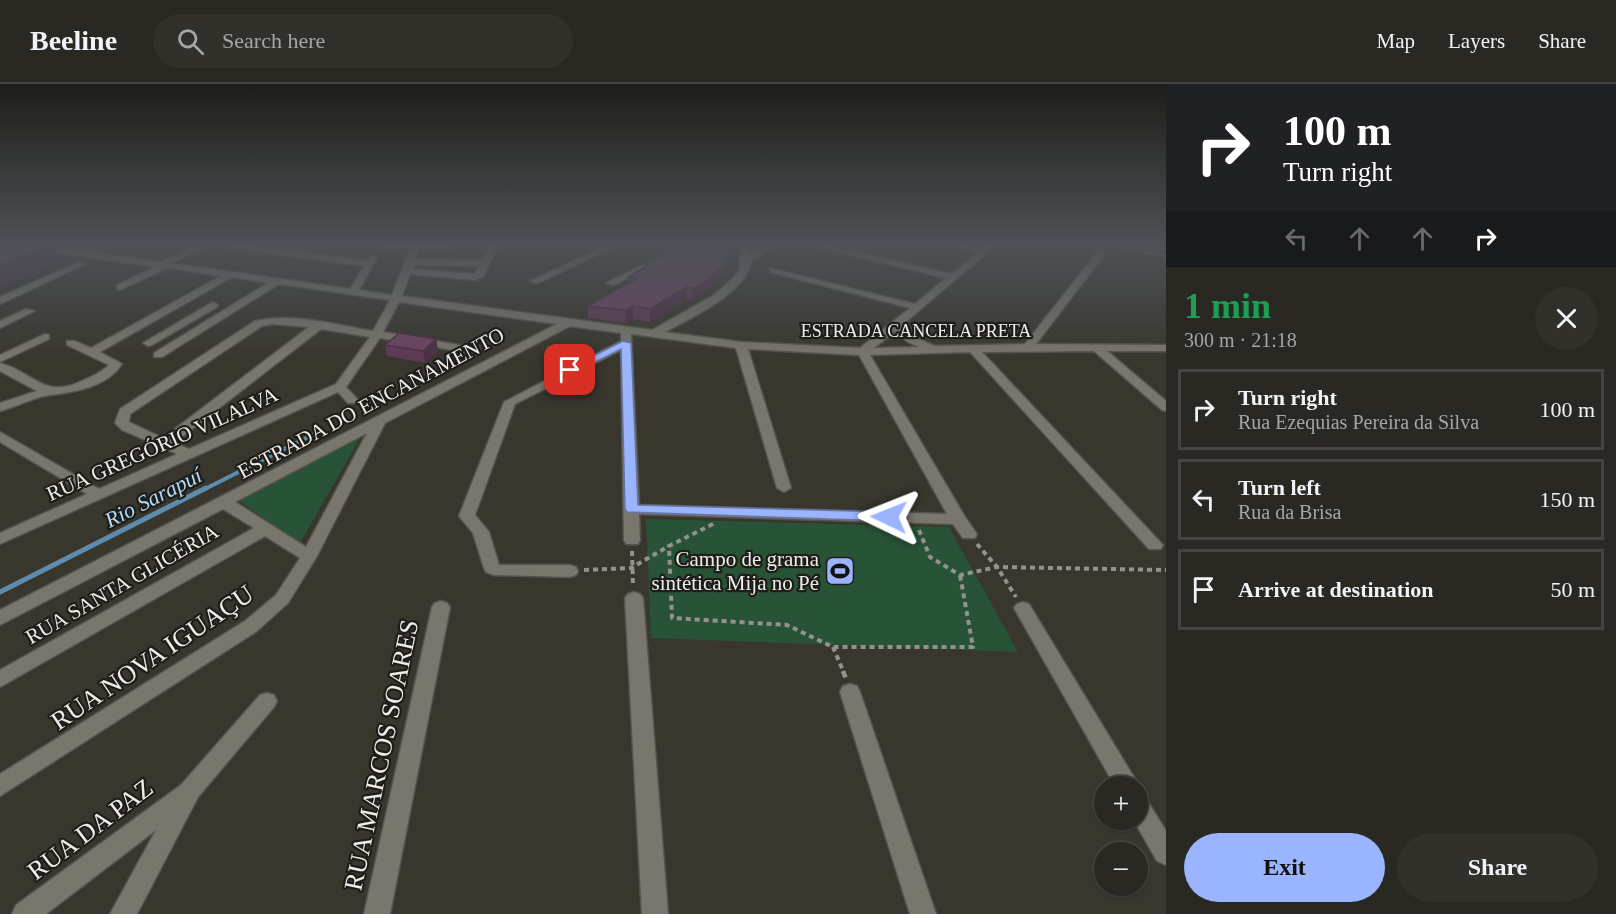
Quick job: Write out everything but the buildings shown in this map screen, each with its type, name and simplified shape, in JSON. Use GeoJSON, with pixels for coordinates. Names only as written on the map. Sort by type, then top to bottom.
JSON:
{"type":"FeatureCollection","features":[{"type":"Feature","properties":{"kind":"street"},"geometry":{"type":"LineString","coordinates":[[0,301],[38,284]]}},
{"type":"Feature","properties":{"kind":"street"},"geometry":{"type":"LineString","coordinates":[[120,287],[127,284]]}},
{"type":"Feature","properties":{"kind":"street"},"geometry":{"type":"LineString","coordinates":[[93,352],[214,284]]}},
{"type":"Feature","properties":{"kind":"street"},"geometry":{"type":"LineString","coordinates":[[158,355],[273,284]]}},
{"type":"Feature","properties":{"kind":"street","name":"ESTRADA CANCELA PRETA"},"geometry":{"type":"LineString","coordinates":[[296,284],[568,323],[626,337],[653,334],[741,345],[863,352],[1095,346],[1166,348]]}},
{"type":"Feature","properties":{"kind":"street"},"geometry":{"type":"LineString","coordinates":[[353,292],[358,284]]}},
{"type":"Feature","properties":{"kind":"street"},"geometry":{"type":"LineString","coordinates":[[352,400],[340,387],[376,334],[401,284]]}},
{"type":"Feature","properties":{"kind":"street"},"geometry":{"type":"LineString","coordinates":[[653,334],[723,292],[731,284]]}},
{"type":"Feature","properties":{"kind":"street"},"geometry":{"type":"LineString","coordinates":[[826,284],[917,307]]}},
{"type":"Feature","properties":{"kind":"street"},"geometry":{"type":"LineString","coordinates":[[946,284],[863,352],[958,519],[969,534]]}},
{"type":"Feature","properties":{"kind":"street"},"geometry":{"type":"LineString","coordinates":[[1028,347],[1077,284]]}},
{"type":"Feature","properties":{"kind":"street"},"geometry":{"type":"LineString","coordinates":[[148,343],[213,305]]}},
{"type":"Feature","properties":{"kind":"street"},"geometry":{"type":"LineString","coordinates":[[0,325],[30,311]]}},
{"type":"Feature","properties":{"kind":"street"},"geometry":{"type":"LineString","coordinates":[[188,320],[208,323]]}},
{"type":"Feature","properties":{"kind":"street"},"geometry":{"type":"LineString","coordinates":[[190,455],[127,427],[122,423],[125,412],[264,321],[319,325],[471,350]]}},
{"type":"Feature","properties":{"kind":"street","name":"ESTRADA DO ENCANAMENTO"},"geometry":{"type":"LineString","coordinates":[[0,618],[568,323]]}},
{"type":"Feature","properties":{"kind":"street"},"geometry":{"type":"LineString","coordinates":[[164,444],[319,325]]}},
{"type":"Feature","properties":{"kind":"street"},"geometry":{"type":"LineString","coordinates":[[896,326],[912,340],[940,351]]}},
{"type":"Feature","properties":{"kind":"street"},"geometry":{"type":"LineString","coordinates":[[0,359],[45,337]]}},
{"type":"Feature","properties":{"kind":"street"},"geometry":{"type":"LineString","coordinates":[[570,571],[500,571],[492,568],[481,532],[467,516],[510,402],[626,337],[632,540]]}},
{"type":"Feature","properties":{"kind":"street"},"geometry":{"type":"LineString","coordinates":[[0,408],[46,392],[67,392],[81,387],[117,364],[70,343]]}},
{"type":"Feature","properties":{"kind":"street"},"geometry":{"type":"LineString","coordinates":[[741,345],[784,488]]}},
{"type":"Feature","properties":{"kind":"street"},"geometry":{"type":"LineString","coordinates":[[1095,346],[1166,407]]}},
{"type":"Feature","properties":{"kind":"street"},"geometry":{"type":"LineString","coordinates":[[973,349],[1155,545]]}},
{"type":"Feature","properties":{"kind":"street"},"geometry":{"type":"LineString","coordinates":[[0,366],[46,392]]}},
{"type":"Feature","properties":{"kind":"street","name":"RUA GREGÓRIO VILALVA"},"geometry":{"type":"LineString","coordinates":[[0,539],[340,387]]}},
{"type":"Feature","properties":{"kind":"street","name":"RUA NOVA IGUAÇU"},"geometry":{"type":"LineString","coordinates":[[0,786],[251,626],[282,599],[309,556],[379,423]]}},
{"type":"Feature","properties":{"kind":"street"},"geometry":{"type":"LineString","coordinates":[[0,436],[99,495]]}},
{"type":"Feature","properties":{"kind":"street"},"geometry":{"type":"LineString","coordinates":[[225,503],[309,556]]}},
{"type":"Feature","properties":{"kind":"street"},"geometry":{"type":"LineString","coordinates":[[632,509],[958,519]]}},
{"type":"Feature","properties":{"kind":"street","name":"RUA SANTA GLICÉRIA"},"geometry":{"type":"LineString","coordinates":[[0,679],[267,528]]}},
{"type":"Feature","properties":{"kind":"street"},"geometry":{"type":"LineString","coordinates":[[634,598],[655,914]]}},
{"type":"Feature","properties":{"kind":"street","name":"RUA MARCOS SOARES"},"geometry":{"type":"LineString","coordinates":[[377,914],[441,608]]}},
{"type":"Feature","properties":{"kind":"street"},"geometry":{"type":"LineString","coordinates":[[1023,608],[1121,776]]}},
{"type":"Feature","properties":{"kind":"street"},"geometry":{"type":"LineString","coordinates":[[850,692],[923,914]]}},
{"type":"Feature","properties":{"kind":"street"},"geometry":{"type":"LineString","coordinates":[[123,914],[190,790],[267,701]]}},
{"type":"Feature","properties":{"kind":"street","name":"RUA DA PAZ"},"geometry":{"type":"LineString","coordinates":[[25,914],[190,790]]}},
{"type":"Feature","properties":{"kind":"street"},"geometry":{"type":"LineString","coordinates":[[1148,823],[1166,853]]}},
{"type":"Feature","properties":{"kind":"path"},"geometry":{"type":"LineString","coordinates":[[915,521],[930,557],[960,575],[997,567],[1166,570]]}},
{"type":"Feature","properties":{"kind":"path"},"geometry":{"type":"LineString","coordinates":[[570,571],[631,568],[718,522]]}},
{"type":"Feature","properties":{"kind":"path"},"geometry":{"type":"LineString","coordinates":[[969,534],[997,567],[1023,608]]}},
{"type":"Feature","properties":{"kind":"path"},"geometry":{"type":"LineString","coordinates":[[632,540],[631,568],[634,598]]}},
{"type":"Feature","properties":{"kind":"path"},"geometry":{"type":"LineString","coordinates":[[669,546],[672,618],[787,625],[833,647],[973,647],[960,575]]}},
{"type":"Feature","properties":{"kind":"path"},"geometry":{"type":"LineString","coordinates":[[833,647],[850,692]]}},
{"type":"Feature","properties":{"kind":"green space"},"geometry":{"type":"Polygon","coordinates":[[[360,438],[300,543],[236,499],[360,438]]]}},
{"type":"Feature","properties":{"kind":"green space"},"geometry":{"type":"Polygon","coordinates":[[[646,519],[949,527],[1018,652],[651,638],[646,519]]]}},
{"type":"Feature","properties":{"kind":"waterway","name":"Rio Sarapuí"},"geometry":{"type":"LineString","coordinates":[[203,490],[320,431]]}},
{"type":"Feature","properties":{"kind":"waterway","name":"Rio Sarapuí"},"geometry":{"type":"LineString","coordinates":[[0,592],[206,488]]}},
{"type":"Feature","properties":{"kind":"place","name":"Campo de grama sintética Mija no Pé"},"geometry":{"type":"Point","coordinates":[840,571]}},
{"type":"Feature","properties":{"kind":"route"},"geometry":{"type":"LineString","coordinates":[[570,370],[626,343],[632,509],[889,517]]}}]}
